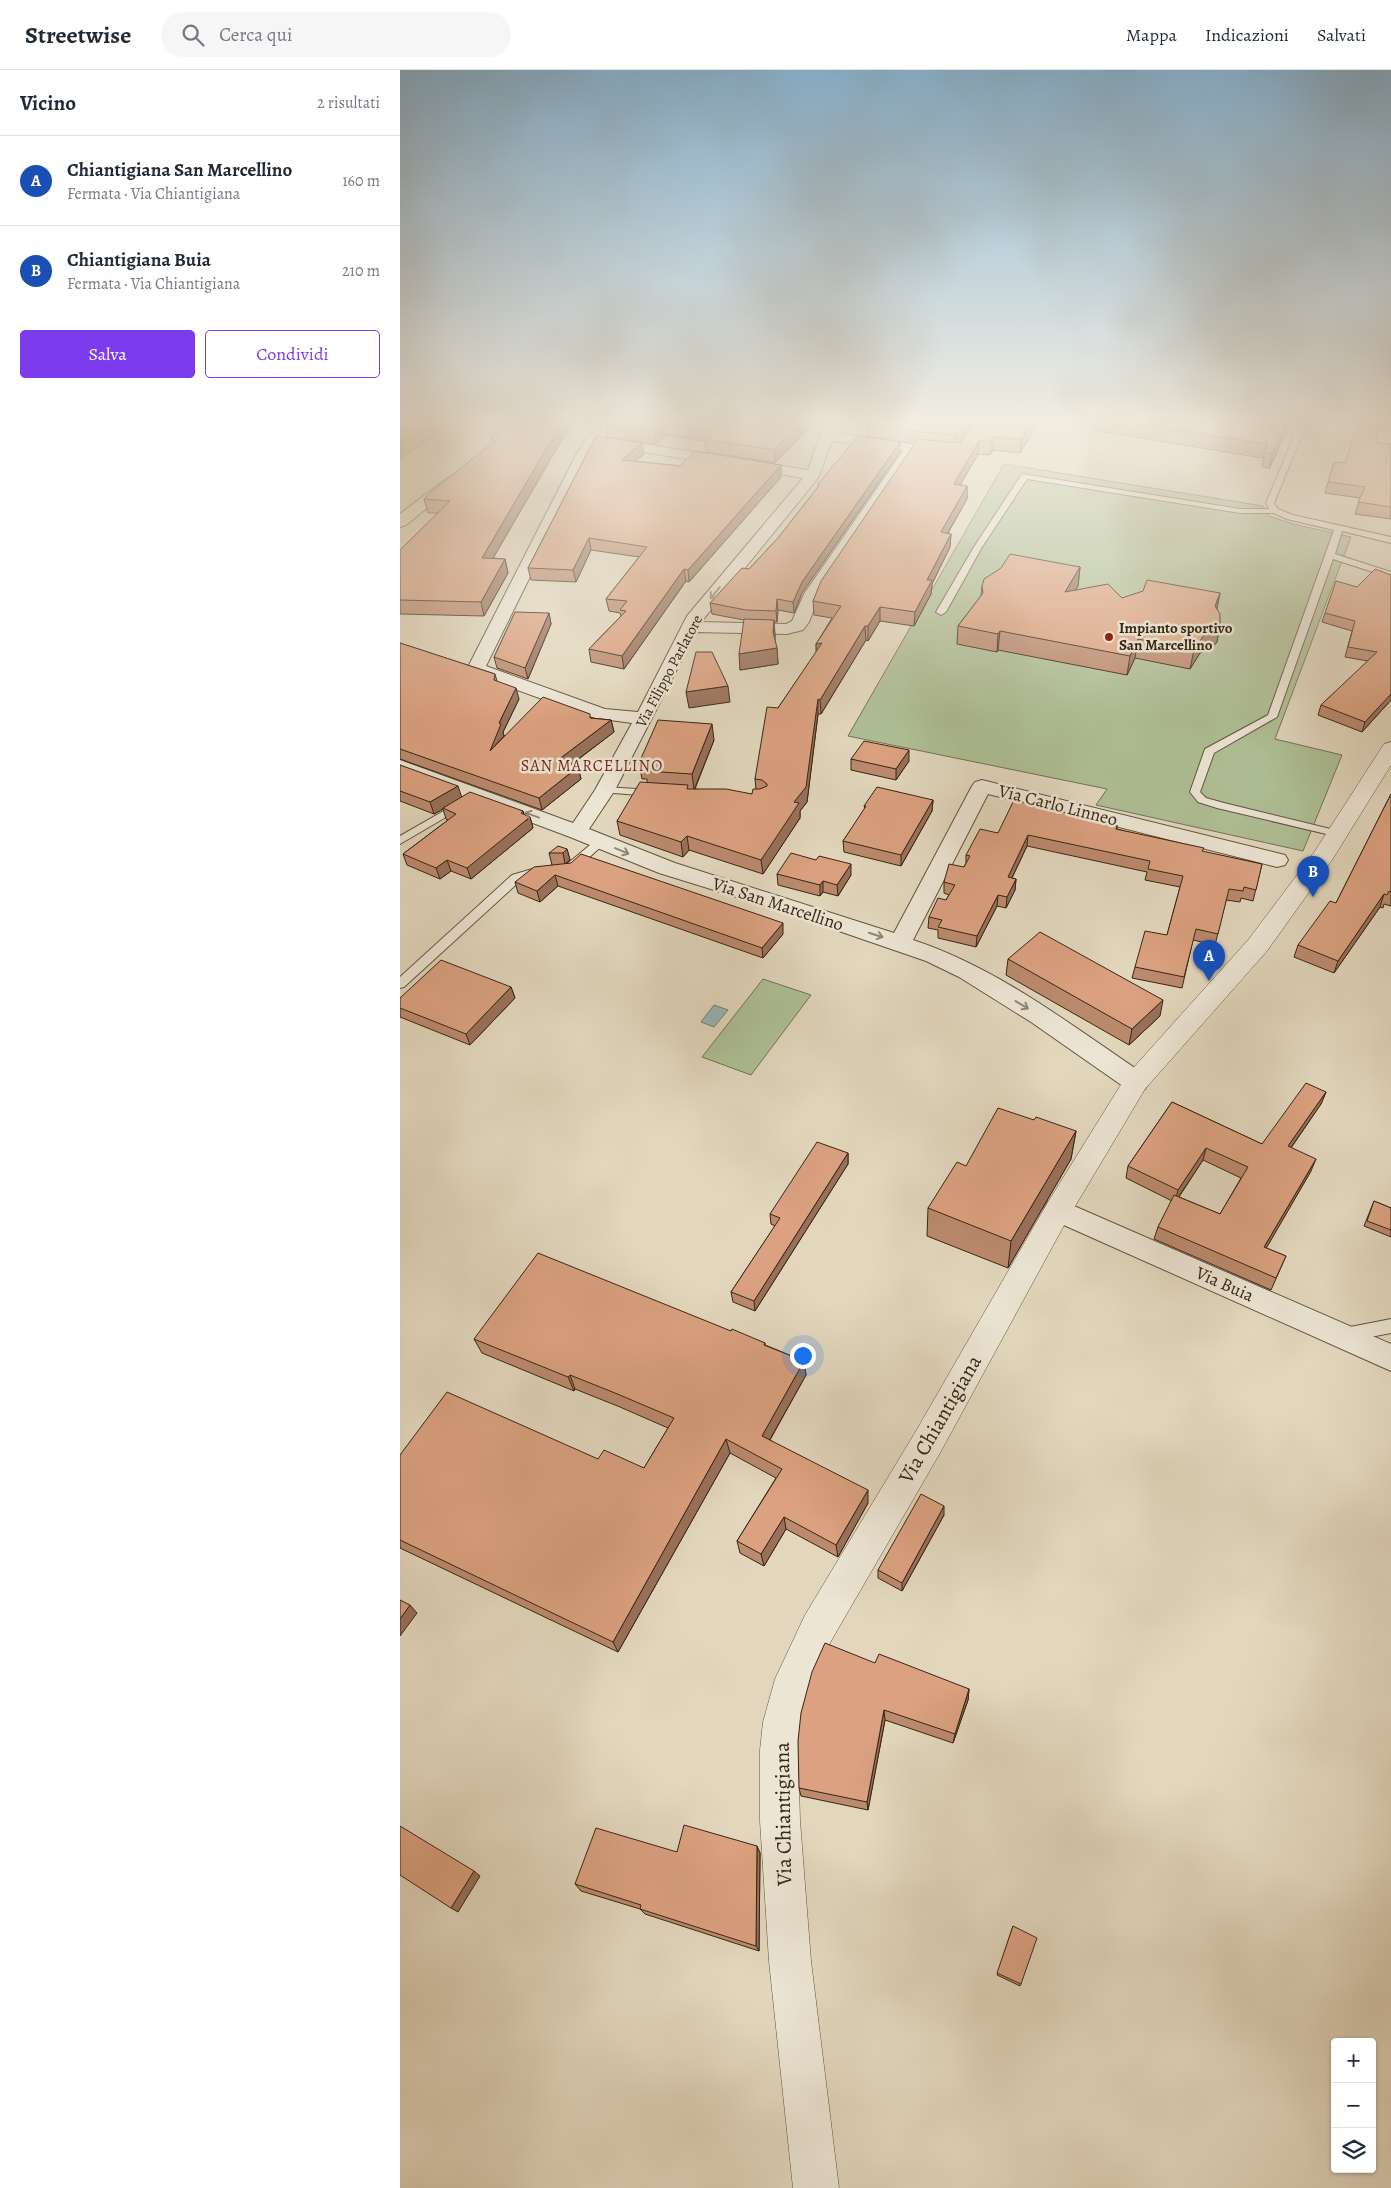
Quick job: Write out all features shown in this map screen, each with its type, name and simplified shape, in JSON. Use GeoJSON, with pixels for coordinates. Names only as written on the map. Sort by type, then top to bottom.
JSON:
{"type":"FeatureCollection","features":[{"type":"Feature","properties":{"kind":"street"},"geometry":{"type":"LineString","coordinates":[[551,521],[476,669],[602,714],[644,718]]}},
{"type":"Feature","properties":{"kind":"street","name":"Via Filippo Parlatore"},"geometry":{"type":"LineString","coordinates":[[577,832],[605,790],[644,718],[689,627],[776,521]]}},
{"type":"Feature","properties":{"kind":"street"},"geometry":{"type":"LineString","coordinates":[[689,627],[787,629],[797,626],[812,594],[864,521]]}},
{"type":"Feature","properties":{"kind":"street","name":"Via Chiantigiana"},"geometry":{"type":"LineString","coordinates":[[816,2188],[788,1942],[780,1821],[779,1750],[782,1722],[794,1679],[818,1628],[928,1442],[1058,1210],[1136,1082],[1258,945],[1338,834],[1391,748]]}},
{"type":"Feature","properties":{"kind":"street","name":"Via San Marcellino"},"geometry":{"type":"LineString","coordinates":[[400,766],[577,832],[667,868],[934,955],[967,972],[1040,1016],[1136,1082]]}},
{"type":"Feature","properties":{"kind":"street","name":"Via Carlo Linneo"},"geometry":{"type":"LineString","coordinates":[[900,943],[982,786],[1277,860]]}},
{"type":"Feature","properties":{"kind":"street","name":"Via Buia"},"geometry":{"type":"LineString","coordinates":[[1058,1210],[1391,1358]]}},
{"type":"Feature","properties":{"kind":"lane"},"geometry":{"type":"LineString","coordinates":[[941,612],[995,521]]}},
{"type":"Feature","properties":{"kind":"lane"},"geometry":{"type":"LineString","coordinates":[[1307,521],[1391,540]]}},
{"type":"Feature","properties":{"kind":"lane"},"geometry":{"type":"LineString","coordinates":[[1338,834],[1221,806],[1202,800],[1195,792],[1209,751],[1272,717],[1280,689],[1331,555],[1339,528]]}},
{"type":"Feature","properties":{"kind":"lane"},"geometry":{"type":"LineString","coordinates":[[1331,555],[1391,575]]}},
{"type":"Feature","properties":{"kind":"lane"},"geometry":{"type":"LineString","coordinates":[[605,790],[665,794]]}},
{"type":"Feature","properties":{"kind":"lane"},"geometry":{"type":"LineString","coordinates":[[400,841],[476,795]]}},
{"type":"Feature","properties":{"kind":"lane"},"geometry":{"type":"LineString","coordinates":[[400,984],[516,878],[537,871],[569,869],[600,842]]}},
{"type":"Feature","properties":{"kind":"lane"},"geometry":{"type":"LineString","coordinates":[[1342,1336],[1391,1326]]}},
{"type":"Feature","properties":{"kind":"green space","name":"Impianto sportivo San Marcellino"},"geometry":{"type":"Polygon","coordinates":[[[971,521],[1284,521],[1351,537],[1275,739],[1342,755],[1303,851],[1096,805],[1107,789],[848,736],[971,521]]]}},
{"type":"Feature","properties":{"kind":"green space"},"geometry":{"type":"Polygon","coordinates":[[[763,979],[811,995],[751,1075],[702,1057],[763,979]]]}},
{"type":"Feature","properties":{"kind":"water"},"geometry":{"type":"Polygon","coordinates":[[[714,1005],[728,1010],[714,1027],[701,1022],[714,1005]]]}},
{"type":"Feature","properties":{"kind":"building"},"geometry":{"type":"Polygon","coordinates":[[[430,521],[504,521],[482,558],[505,559],[481,602],[400,600],[400,550],[430,521]]]}},
{"type":"Feature","properties":{"kind":"building"},"geometry":{"type":"Polygon","coordinates":[[[552,521],[732,521],[688,570],[684,569],[622,656],[589,649],[626,611],[620,610],[627,601],[606,599],[647,547],[589,538],[573,570],[528,568],[552,521]]]}},
{"type":"Feature","properties":{"kind":"building"},"geometry":{"type":"Polygon","coordinates":[[[791,521],[845,521],[802,582],[793,602],[777,599],[776,611],[746,610],[710,603],[742,568],[749,569],[791,521]]]}},
{"type":"Feature","properties":{"kind":"building"},"geometry":{"type":"Polygon","coordinates":[[[862,521],[947,521],[941,532],[951,534],[927,580],[932,580],[915,612],[880,607],[868,626],[865,626],[820,700],[818,699],[806,787],[794,802],[799,803],[761,860],[687,836],[681,842],[617,821],[640,782],[688,785],[687,789],[726,789],[752,794],[753,789],[767,786],[762,780],[755,779],[767,707],[778,708],[822,643],[816,644],[841,606],[813,601],[821,581],[862,521]]]}},
{"type":"Feature","properties":{"kind":"building"},"geometry":{"type":"Polygon","coordinates":[[[1010,554],[1080,567],[1065,592],[1108,584],[1122,598],[1143,591],[1147,580],[1220,593],[1215,606],[1220,614],[1220,623],[1216,629],[1204,635],[1194,650],[1138,639],[1130,656],[1000,631],[998,634],[958,626],[983,593],[984,579],[1001,568],[1010,554]]]}},
{"type":"Feature","properties":{"kind":"building"},"geometry":{"type":"Polygon","coordinates":[[[1375,569],[1391,575],[1391,694],[1365,722],[1321,705],[1377,652],[1348,647],[1355,621],[1325,613],[1336,581],[1357,587],[1375,569]]]}},
{"type":"Feature","properties":{"kind":"building"},"geometry":{"type":"Polygon","coordinates":[[[515,612],[549,613],[525,668],[494,657],[515,612]]]}},
{"type":"Feature","properties":{"kind":"building"},"geometry":{"type":"Polygon","coordinates":[[[744,619],[774,620],[773,632],[777,648],[739,654],[744,619]]]}},
{"type":"Feature","properties":{"kind":"building"},"geometry":{"type":"Polygon","coordinates":[[[400,643],[495,674],[494,680],[516,688],[499,723],[501,724],[490,751],[543,697],[590,714],[590,718],[611,720],[558,760],[578,767],[539,798],[400,749],[400,643]]]}},
{"type":"Feature","properties":{"kind":"building"},"geometry":{"type":"Polygon","coordinates":[[[696,652],[712,652],[728,686],[686,692],[696,652]]]}},
{"type":"Feature","properties":{"kind":"building"},"geometry":{"type":"Polygon","coordinates":[[[658,720],[712,724],[692,774],[645,771],[650,764],[639,763],[658,720]]]}},
{"type":"Feature","properties":{"kind":"building"},"geometry":{"type":"Polygon","coordinates":[[[864,741],[909,750],[896,769],[851,759],[864,741]]]}},
{"type":"Feature","properties":{"kind":"building"},"geometry":{"type":"Polygon","coordinates":[[[400,765],[458,786],[430,802],[400,791],[400,765]]]}},
{"type":"Feature","properties":{"kind":"building"},"geometry":{"type":"Polygon","coordinates":[[[877,787],[933,800],[901,855],[843,841],[877,787]]]}},
{"type":"Feature","properties":{"kind":"building"},"geometry":{"type":"Polygon","coordinates":[[[470,792],[523,811],[521,813],[530,817],[467,868],[447,860],[436,868],[403,854],[456,814],[443,808],[470,792]]]}},
{"type":"Feature","properties":{"kind":"building"},"geometry":{"type":"Polygon","coordinates":[[[1391,794],[1391,892],[1389,891],[1387,895],[1384,894],[1338,961],[1298,945],[1330,901],[1336,903],[1391,794]]]}},
{"type":"Feature","properties":{"kind":"building"},"geometry":{"type":"Polygon","coordinates":[[[1014,800],[1117,825],[1116,829],[1204,848],[1202,851],[1262,864],[1256,890],[1244,887],[1243,891],[1229,889],[1218,934],[1196,929],[1184,977],[1135,967],[1145,931],[1167,935],[1183,876],[1148,869],[1150,861],[1028,835],[1008,877],[1016,879],[1007,897],[998,895],[977,936],[938,927],[942,920],[929,917],[938,898],[946,900],[955,885],[944,882],[949,864],[964,867],[970,856],[966,855],[980,829],[998,833],[1014,800]]]}},
{"type":"Feature","properties":{"kind":"building"},"geometry":{"type":"Polygon","coordinates":[[[558,846],[567,849],[563,853],[549,853],[558,846]]]}},
{"type":"Feature","properties":{"kind":"building"},"geometry":{"type":"Polygon","coordinates":[[[791,853],[816,860],[819,856],[851,864],[837,885],[823,881],[820,885],[777,874],[791,853]]]}},
{"type":"Feature","properties":{"kind":"building"},"geometry":{"type":"Polygon","coordinates":[[[581,854],[783,923],[762,948],[555,875],[537,891],[515,882],[534,867],[571,863],[581,854]]]}},
{"type":"Feature","properties":{"kind":"building"},"geometry":{"type":"Polygon","coordinates":[[[1040,932],[1163,1000],[1132,1029],[1008,959],[1040,932]]]}},
{"type":"Feature","properties":{"kind":"building"},"geometry":{"type":"Polygon","coordinates":[[[441,960],[511,987],[466,1034],[400,1008],[400,998],[441,960]]]}},
{"type":"Feature","properties":{"kind":"building"},"geometry":{"type":"Polygon","coordinates":[[[1306,1083],[1326,1092],[1288,1146],[1316,1159],[1264,1247],[1286,1256],[1276,1278],[1158,1227],[1174,1195],[1220,1214],[1248,1167],[1206,1148],[1178,1190],[1128,1166],[1172,1102],[1262,1144],[1306,1083]]]}},
{"type":"Feature","properties":{"kind":"building"},"geometry":{"type":"Polygon","coordinates":[[[998,1108],[1034,1120],[1036,1117],[1076,1131],[1011,1241],[928,1208],[957,1162],[966,1166],[998,1108]]]}},
{"type":"Feature","properties":{"kind":"building"},"geometry":{"type":"Polygon","coordinates":[[[817,1142],[848,1153],[754,1301],[731,1292],[780,1218],[770,1214],[817,1142]]]}},
{"type":"Feature","properties":{"kind":"building"},"geometry":{"type":"Polygon","coordinates":[[[1374,1201],[1391,1208],[1391,1230],[1367,1221],[1374,1201]]]}},
{"type":"Feature","properties":{"kind":"building"},"geometry":{"type":"Polygon","coordinates":[[[538,1253],[731,1331],[732,1329],[765,1343],[764,1345],[804,1361],[762,1436],[868,1490],[836,1545],[784,1517],[761,1554],[737,1541],[782,1469],[726,1439],[613,1642],[400,1540],[400,1455],[447,1392],[598,1459],[604,1450],[644,1468],[674,1418],[570,1375],[568,1377],[474,1339],[538,1253]]]}},
{"type":"Feature","properties":{"kind":"building"},"geometry":{"type":"Polygon","coordinates":[[[921,1494],[944,1506],[902,1583],[878,1570],[921,1494]]]}},
{"type":"Feature","properties":{"kind":"building"},"geometry":{"type":"Polygon","coordinates":[[[400,1600],[410,1605],[400,1619],[400,1600]]]}},
{"type":"Feature","properties":{"kind":"building"},"geometry":{"type":"Polygon","coordinates":[[[825,1643],[875,1663],[879,1654],[969,1689],[955,1734],[884,1710],[867,1802],[799,1788],[798,1741],[801,1713],[812,1672],[825,1643]]]}},
{"type":"Feature","properties":{"kind":"building"},"geometry":{"type":"Polygon","coordinates":[[[684,1825],[757,1846],[756,1946],[640,1909],[641,1905],[575,1884],[596,1828],[677,1852],[684,1825]]]}},
{"type":"Feature","properties":{"kind":"building"},"geometry":{"type":"Polygon","coordinates":[[[400,1826],[474,1871],[451,1908],[400,1875],[400,1826]]]}},
{"type":"Feature","properties":{"kind":"building"},"geometry":{"type":"Polygon","coordinates":[[[1013,1926],[1037,1938],[1021,1984],[997,1973],[1013,1926]]]}},
{"type":"Feature","properties":{"kind":"place","name":"Impianto sportivo San Marcellino"},"geometry":{"type":"Point","coordinates":[1109,637]}},
{"type":"Feature","properties":{"kind":"place","name":"Chiantigiana Buia"},"geometry":{"type":"Point","coordinates":[1313,897]}},
{"type":"Feature","properties":{"kind":"place","name":"Chiantigiana San Marcellino"},"geometry":{"type":"Point","coordinates":[1209,981]}},
{"type":"Feature","properties":{"kind":"district","name":"SAN MARCELLINO"},"geometry":{"type":"Point","coordinates":[592,766]}}]}
